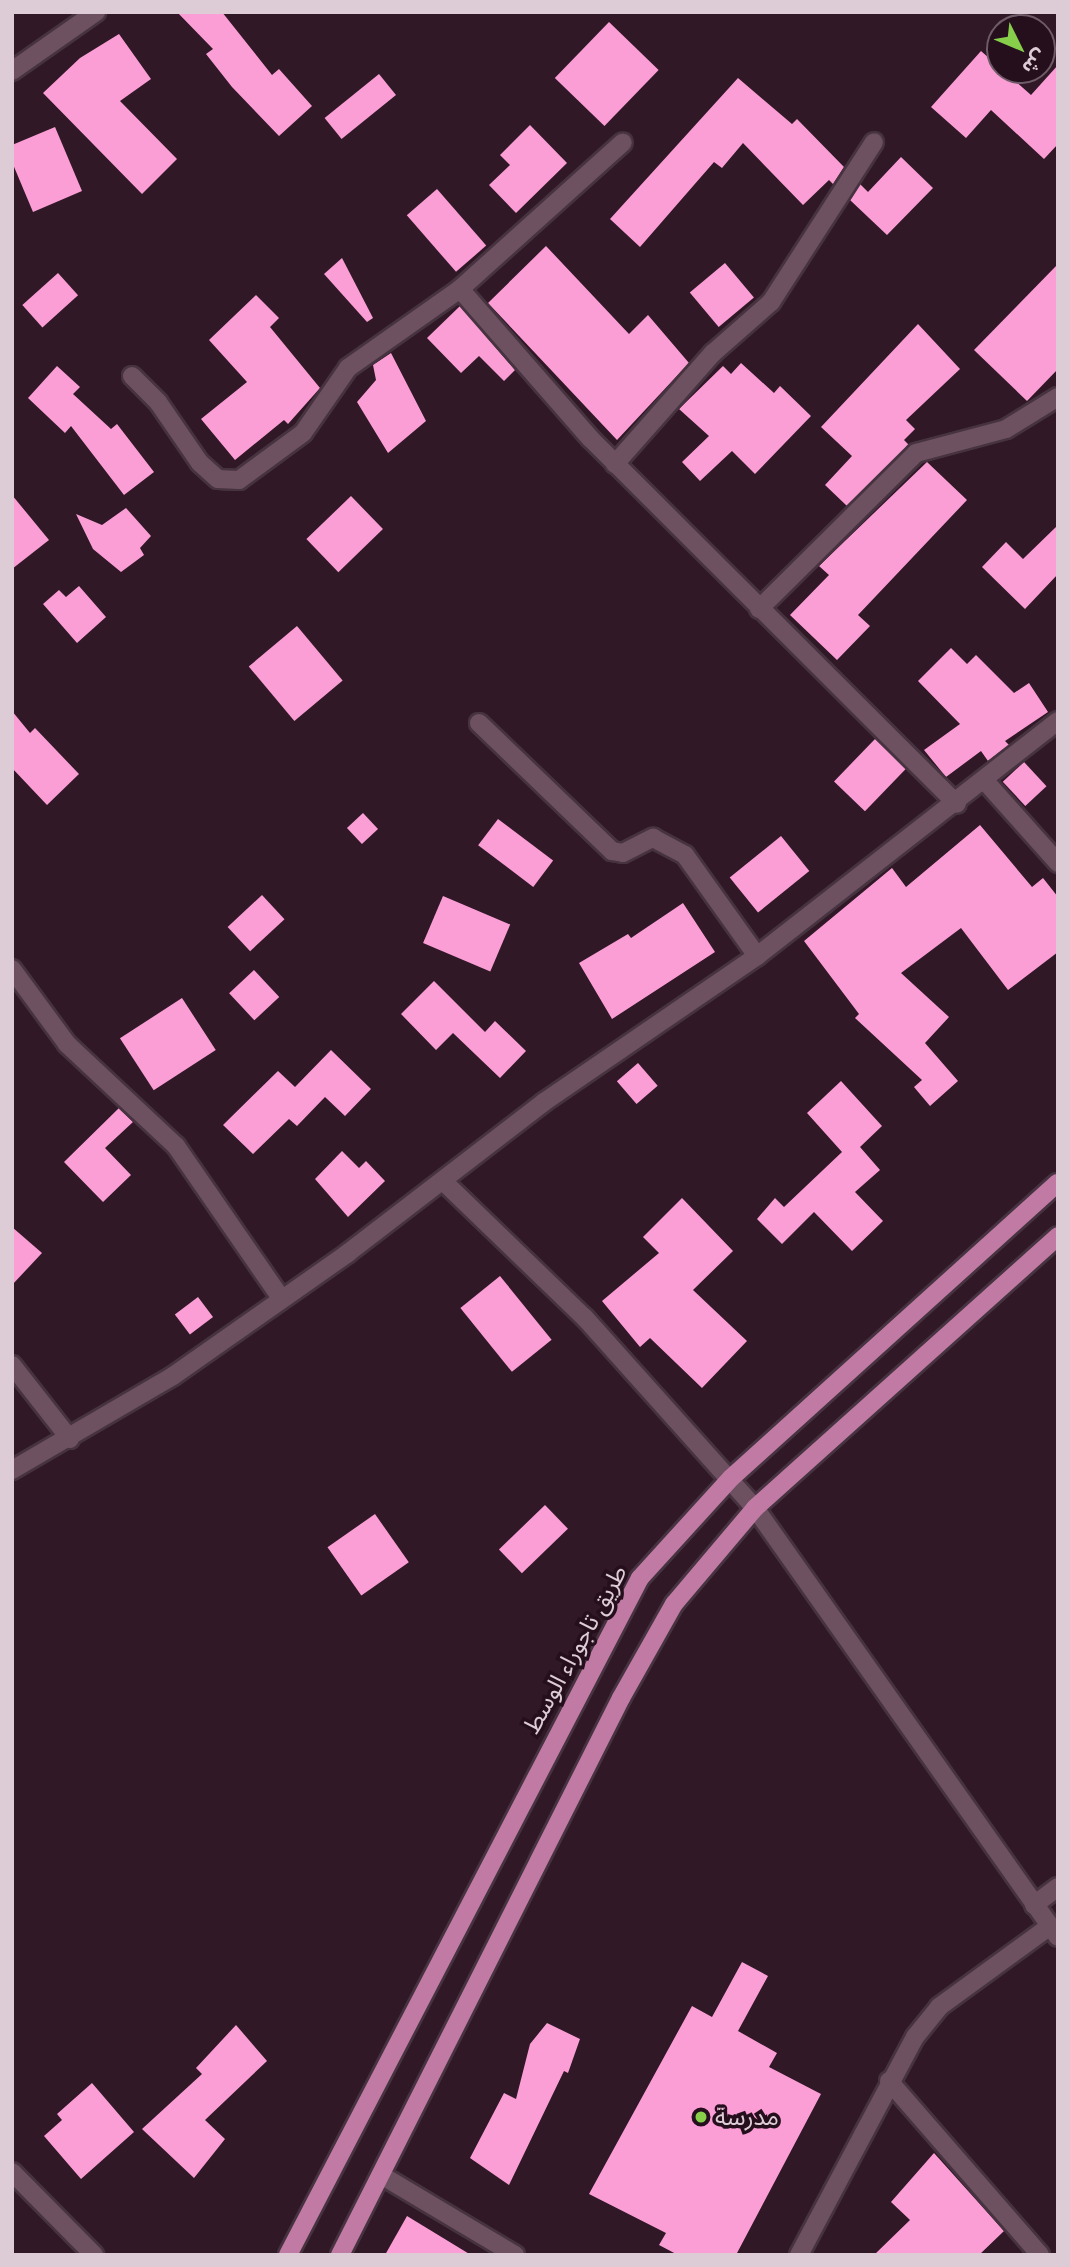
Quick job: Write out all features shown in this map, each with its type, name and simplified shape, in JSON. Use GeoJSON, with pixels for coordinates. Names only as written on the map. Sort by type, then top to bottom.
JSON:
{"type":"FeatureCollection","features":[{"type":"Feature","properties":{"kind":"main road","name":"طريق تاجوراء الوسط"},"geometry":{"type":"LineString","coordinates":[[288,2255],[596,1654],[640,1578],[731,1478],[1058,1183]]}},
{"type":"Feature","properties":{"kind":"main road"},"geometry":{"type":"LineString","coordinates":[[340,2255],[628,1686],[674,1604],[755,1508],[1058,1237]]}},
{"type":"Feature","properties":{"kind":"street"},"geometry":{"type":"LineString","coordinates":[[12,71],[96,12]]}},
{"type":"Feature","properties":{"kind":"street"},"geometry":{"type":"LineString","coordinates":[[132,376],[158,401],[200,463],[218,480],[239,481],[303,433],[348,368],[460,289],[623,142]]}},
{"type":"Feature","properties":{"kind":"street"},"geometry":{"type":"LineString","coordinates":[[615,464],[713,352],[771,302],[874,142]]}},
{"type":"Feature","properties":{"kind":"street"},"geometry":{"type":"LineString","coordinates":[[460,289],[615,464],[957,804]]}},
{"type":"Feature","properties":{"kind":"street"},"geometry":{"type":"LineString","coordinates":[[759,609],[916,453],[1006,429],[1058,397]]}},
{"type":"Feature","properties":{"kind":"street"},"geometry":{"type":"LineString","coordinates":[[12,1470],[70,1439],[173,1377],[443,1181],[544,1102],[757,956],[957,804],[1058,721]]}},
{"type":"Feature","properties":{"kind":"street"},"geometry":{"type":"LineString","coordinates":[[479,723],[612,851],[623,853],[653,838],[685,855],[757,956]]}},
{"type":"Feature","properties":{"kind":"street"},"geometry":{"type":"LineString","coordinates":[[985,781],[1058,863]]}},
{"type":"Feature","properties":{"kind":"street"},"geometry":{"type":"LineString","coordinates":[[12,969],[67,1044],[176,1146],[281,1298]]}},
{"type":"Feature","properties":{"kind":"street"},"geometry":{"type":"LineString","coordinates":[[443,1181],[585,1318],[731,1478],[755,1508],[1054,1931],[939,2007],[889,2081],[799,2255]]}},
{"type":"Feature","properties":{"kind":"street"},"geometry":{"type":"LineString","coordinates":[[12,1365],[70,1439]]}},
{"type":"Feature","properties":{"kind":"street"},"geometry":{"type":"LineString","coordinates":[[1034,1905],[1058,1887]]}},
{"type":"Feature","properties":{"kind":"street"},"geometry":{"type":"LineString","coordinates":[[889,2081],[1040,2255]]}},
{"type":"Feature","properties":{"kind":"street"},"geometry":{"type":"LineString","coordinates":[[12,2172],[94,2255]]}},
{"type":"Feature","properties":{"kind":"street"},"geometry":{"type":"LineString","coordinates":[[381,2175],[515,2255]]}},
{"type":"Feature","properties":{"kind":"building"},"geometry":{"type":"Polygon","coordinates":[[[177,12],[222,12],[272,75],[279,69],[312,106],[279,136],[232,87],[206,54],[213,49],[177,12]]]}},
{"type":"Feature","properties":{"kind":"building"},"geometry":{"type":"Polygon","coordinates":[[[609,22],[659,70],[604,126],[555,78],[609,22]]]}},
{"type":"Feature","properties":{"kind":"building"},"geometry":{"type":"Polygon","coordinates":[[[119,34],[151,79],[120,101],[177,159],[142,194],[43,93],[80,58],[119,34]]]}},
{"type":"Feature","properties":{"kind":"building"},"geometry":{"type":"Polygon","coordinates":[[[981,51],[986,55],[986,84],[1018,84],[1031,95],[1041,84],[1056,84],[1058,65],[1058,144],[1044,159],[991,110],[966,138],[931,107],[981,51]]]}},
{"type":"Feature","properties":{"kind":"building"},"geometry":{"type":"Polygon","coordinates":[[[379,74],[396,95],[342,139],[325,118],[379,74]]]}},
{"type":"Feature","properties":{"kind":"building"},"geometry":{"type":"Polygon","coordinates":[[[738,78],[792,124],[797,119],[844,167],[833,184],[829,180],[803,205],[743,143],[722,168],[714,162],[640,247],[610,219],[738,78]]]}},
{"type":"Feature","properties":{"kind":"building"},"geometry":{"type":"Polygon","coordinates":[[[530,125],[567,163],[516,213],[489,185],[510,165],[500,155],[530,125]]]}},
{"type":"Feature","properties":{"kind":"building"},"geometry":{"type":"Polygon","coordinates":[[[55,127],[82,191],[33,212],[12,162],[12,145],[55,127]]]}},
{"type":"Feature","properties":{"kind":"building"},"geometry":{"type":"Polygon","coordinates":[[[901,157],[933,188],[887,235],[850,200],[860,184],[868,192],[901,157]]]}},
{"type":"Feature","properties":{"kind":"building"},"geometry":{"type":"Polygon","coordinates":[[[437,189],[486,246],[456,272],[407,215],[437,189]]]}},
{"type":"Feature","properties":{"kind":"building"},"geometry":{"type":"Polygon","coordinates":[[[546,246],[629,334],[648,315],[689,363],[617,440],[488,303],[546,246]]]}},
{"type":"Feature","properties":{"kind":"building"},"geometry":{"type":"Polygon","coordinates":[[[342,258],[373,318],[367,322],[324,274],[342,258]]]}},
{"type":"Feature","properties":{"kind":"building"},"geometry":{"type":"Polygon","coordinates":[[[725,263],[754,297],[719,327],[690,293],[725,263]]]}},
{"type":"Feature","properties":{"kind":"building"},"geometry":{"type":"Polygon","coordinates":[[[1058,264],[1058,369],[1027,401],[974,350],[1058,264]]]}},
{"type":"Feature","properties":{"kind":"building"},"geometry":{"type":"Polygon","coordinates":[[[58,273],[78,295],[42,327],[22,305],[58,273]]]}},
{"type":"Feature","properties":{"kind":"building"},"geometry":{"type":"Polygon","coordinates":[[[256,295],[279,318],[270,327],[320,388],[288,424],[284,420],[235,460],[201,419],[247,382],[209,340],[256,295]]]}},
{"type":"Feature","properties":{"kind":"building"},"geometry":{"type":"Polygon","coordinates":[[[460,306],[515,370],[504,381],[479,356],[461,373],[427,338],[460,306]]]}},
{"type":"Feature","properties":{"kind":"building"},"geometry":{"type":"Polygon","coordinates":[[[918,324],[960,369],[906,420],[915,429],[904,440],[909,445],[847,506],[825,485],[852,456],[821,427],[918,324]]]}},
{"type":"Feature","properties":{"kind":"building"},"geometry":{"type":"Polygon","coordinates":[[[391,353],[426,421],[388,453],[357,402],[376,380],[373,365],[391,353]]]}},
{"type":"Feature","properties":{"kind":"building"},"geometry":{"type":"Polygon","coordinates":[[[741,363],[774,393],[780,386],[811,416],[755,474],[732,451],[700,481],[682,462],[709,436],[679,409],[723,366],[731,374],[741,363]]]}},
{"type":"Feature","properties":{"kind":"building"},"geometry":{"type":"Polygon","coordinates":[[[57,366],[80,387],[73,394],[111,429],[117,424],[154,472],[124,495],[71,426],[65,433],[28,398],[57,366]]]}},
{"type":"Feature","properties":{"kind":"building"},"geometry":{"type":"Polygon","coordinates":[[[927,462],[967,500],[858,615],[870,626],[837,660],[790,615],[829,575],[819,566],[927,462]]]}},
{"type":"Feature","properties":{"kind":"building"},"geometry":{"type":"Polygon","coordinates":[[[12,495],[49,540],[12,569],[12,495]]]}},
{"type":"Feature","properties":{"kind":"building"},"geometry":{"type":"Polygon","coordinates":[[[351,496],[383,529],[338,572],[306,539],[351,496]]]}},
{"type":"Feature","properties":{"kind":"building"},"geometry":{"type":"Polygon","coordinates":[[[126,508],[151,536],[140,548],[144,555],[121,572],[93,549],[76,514],[102,525],[126,508]]]}},
{"type":"Feature","properties":{"kind":"building"},"geometry":{"type":"Polygon","coordinates":[[[1058,525],[1058,574],[1025,609],[982,567],[1006,542],[1023,559],[1058,525]]]}},
{"type":"Feature","properties":{"kind":"building"},"geometry":{"type":"Polygon","coordinates":[[[79,586],[106,617],[77,643],[43,604],[59,590],[66,597],[79,586]]]}},
{"type":"Feature","properties":{"kind":"building"},"geometry":{"type":"Polygon","coordinates":[[[297,626],[343,680],[294,721],[249,666],[297,626]]]}},
{"type":"Feature","properties":{"kind":"building"},"geometry":{"type":"Polygon","coordinates":[[[951,648],[967,664],[976,655],[1014,693],[1029,683],[1048,712],[1005,741],[1009,745],[988,761],[981,751],[946,777],[924,750],[960,724],[918,681],[951,648]]]}},
{"type":"Feature","properties":{"kind":"building"},"geometry":{"type":"Polygon","coordinates":[[[12,711],[30,733],[35,728],[79,774],[47,805],[12,768],[12,711]]]}},
{"type":"Feature","properties":{"kind":"building"},"geometry":{"type":"Polygon","coordinates":[[[875,739],[906,769],[865,811],[834,781],[875,739]]]}},
{"type":"Feature","properties":{"kind":"building"},"geometry":{"type":"Polygon","coordinates":[[[1024,762],[1047,786],[1025,806],[1003,782],[1024,762]]]}},
{"type":"Feature","properties":{"kind":"building"},"geometry":{"type":"Polygon","coordinates":[[[363,813],[378,829],[362,844],[347,828],[363,813]]]}},
{"type":"Feature","properties":{"kind":"building"},"geometry":{"type":"Polygon","coordinates":[[[498,819],[553,861],[533,887],[478,845],[498,819]]]}},
{"type":"Feature","properties":{"kind":"building"},"geometry":{"type":"Polygon","coordinates":[[[980,825],[1032,887],[1043,878],[1058,897],[1058,952],[1008,990],[961,928],[901,973],[949,1017],[925,1043],[958,1081],[930,1106],[914,1087],[922,1080],[855,1018],[859,1014],[804,941],[892,868],[906,887],[980,825]]]}},
{"type":"Feature","properties":{"kind":"building"},"geometry":{"type":"Polygon","coordinates":[[[781,836],[809,871],[758,913],[730,878],[781,836]]]}},
{"type":"Feature","properties":{"kind":"building"},"geometry":{"type":"Polygon","coordinates":[[[262,895],[285,919],[250,951],[228,927],[262,895]]]}},
{"type":"Feature","properties":{"kind":"building"},"geometry":{"type":"Polygon","coordinates":[[[443,896],[510,925],[490,971],[423,943],[443,896]]]}},
{"type":"Feature","properties":{"kind":"building"},"geometry":{"type":"Polygon","coordinates":[[[683,903],[715,952],[612,1019],[579,963],[628,934],[631,938],[683,903]]]}},
{"type":"Feature","properties":{"kind":"building"},"geometry":{"type":"Polygon","coordinates":[[[254,970],[279,997],[254,1020],[229,993],[254,970]]]}},
{"type":"Feature","properties":{"kind":"building"},"geometry":{"type":"Polygon","coordinates":[[[434,981],[485,1032],[495,1021],[526,1051],[500,1078],[453,1033],[436,1050],[401,1014],[434,981]]]}},
{"type":"Feature","properties":{"kind":"building"},"geometry":{"type":"Polygon","coordinates":[[[182,998],[216,1050],[154,1090],[120,1038],[182,998]]]}},
{"type":"Feature","properties":{"kind":"building"},"geometry":{"type":"Polygon","coordinates":[[[331,1050],[371,1089],[345,1116],[325,1097],[297,1126],[289,1119],[253,1154],[223,1125],[278,1071],[295,1087],[331,1050]]]}},
{"type":"Feature","properties":{"kind":"building"},"geometry":{"type":"Polygon","coordinates":[[[638,1063],[658,1086],[637,1104],[617,1081],[638,1063]]]}},
{"type":"Feature","properties":{"kind":"building"},"geometry":{"type":"Polygon","coordinates":[[[841,1081],[882,1126],[860,1147],[880,1170],[855,1192],[883,1221],[852,1251],[814,1212],[782,1244],[757,1219],[775,1198],[784,1207],[842,1152],[807,1113],[841,1081]]]}},
{"type":"Feature","properties":{"kind":"building"},"geometry":{"type":"Polygon","coordinates":[[[119,1108],[133,1122],[105,1148],[131,1175],[103,1202],[64,1162],[119,1108]]]}},
{"type":"Feature","properties":{"kind":"building"},"geometry":{"type":"Polygon","coordinates":[[[342,1151],[359,1168],[366,1161],[385,1181],[348,1217],[315,1179],[342,1151]]]}},
{"type":"Feature","properties":{"kind":"building"},"geometry":{"type":"Polygon","coordinates":[[[682,1198],[733,1251],[693,1290],[747,1341],[702,1388],[650,1338],[640,1347],[602,1301],[659,1253],[643,1237],[682,1198]]]}},
{"type":"Feature","properties":{"kind":"building"},"geometry":{"type":"Polygon","coordinates":[[[12,1227],[42,1253],[12,1285],[12,1227]]]}},
{"type":"Feature","properties":{"kind":"building"},"geometry":{"type":"Polygon","coordinates":[[[500,1276],[552,1340],[512,1372],[460,1308],[500,1276]]]}},
{"type":"Feature","properties":{"kind":"building"},"geometry":{"type":"Polygon","coordinates":[[[198,1297],[213,1317],[190,1334],[175,1314],[198,1297]]]}},
{"type":"Feature","properties":{"kind":"building"},"geometry":{"type":"Polygon","coordinates":[[[545,1505],[568,1529],[522,1573],[499,1549],[545,1505]]]}},
{"type":"Feature","properties":{"kind":"building"},"geometry":{"type":"Polygon","coordinates":[[[375,1514],[409,1562],[361,1596],[327,1547],[375,1514]]]}},
{"type":"Feature","properties":{"kind":"building"},"geometry":{"type":"Polygon","coordinates":[[[742,1962],[768,1976],[738,2031],[777,2053],[769,2067],[821,2094],[736,2255],[678,2255],[659,2245],[666,2233],[589,2194],[692,2006],[712,2017],[742,1962]]]}},
{"type":"Feature","properties":{"kind":"building"},"geometry":{"type":"Polygon","coordinates":[[[547,2023],[580,2039],[568,2073],[564,2071],[509,2185],[470,2158],[504,2093],[516,2099],[530,2044],[547,2023]]]}},
{"type":"Feature","properties":{"kind":"building"},"geometry":{"type":"Polygon","coordinates":[[[236,2025],[267,2061],[205,2120],[225,2139],[194,2178],[142,2129],[202,2074],[196,2068],[236,2025]]]}},
{"type":"Feature","properties":{"kind":"building"},"geometry":{"type":"Polygon","coordinates":[[[92,2083],[134,2132],[81,2179],[44,2136],[62,2120],[57,2114],[92,2083]]]}},
{"type":"Feature","properties":{"kind":"building"},"geometry":{"type":"Polygon","coordinates":[[[934,2153],[1004,2231],[979,2255],[874,2255],[910,2220],[891,2202],[934,2153]]]}},
{"type":"Feature","properties":{"kind":"building"},"geometry":{"type":"Polygon","coordinates":[[[407,2216],[471,2255],[385,2255],[407,2216]]]}},
{"type":"Feature","properties":{"kind":"place","name":"مدرسة"},"geometry":{"type":"Point","coordinates":[701,2117]}}]}
